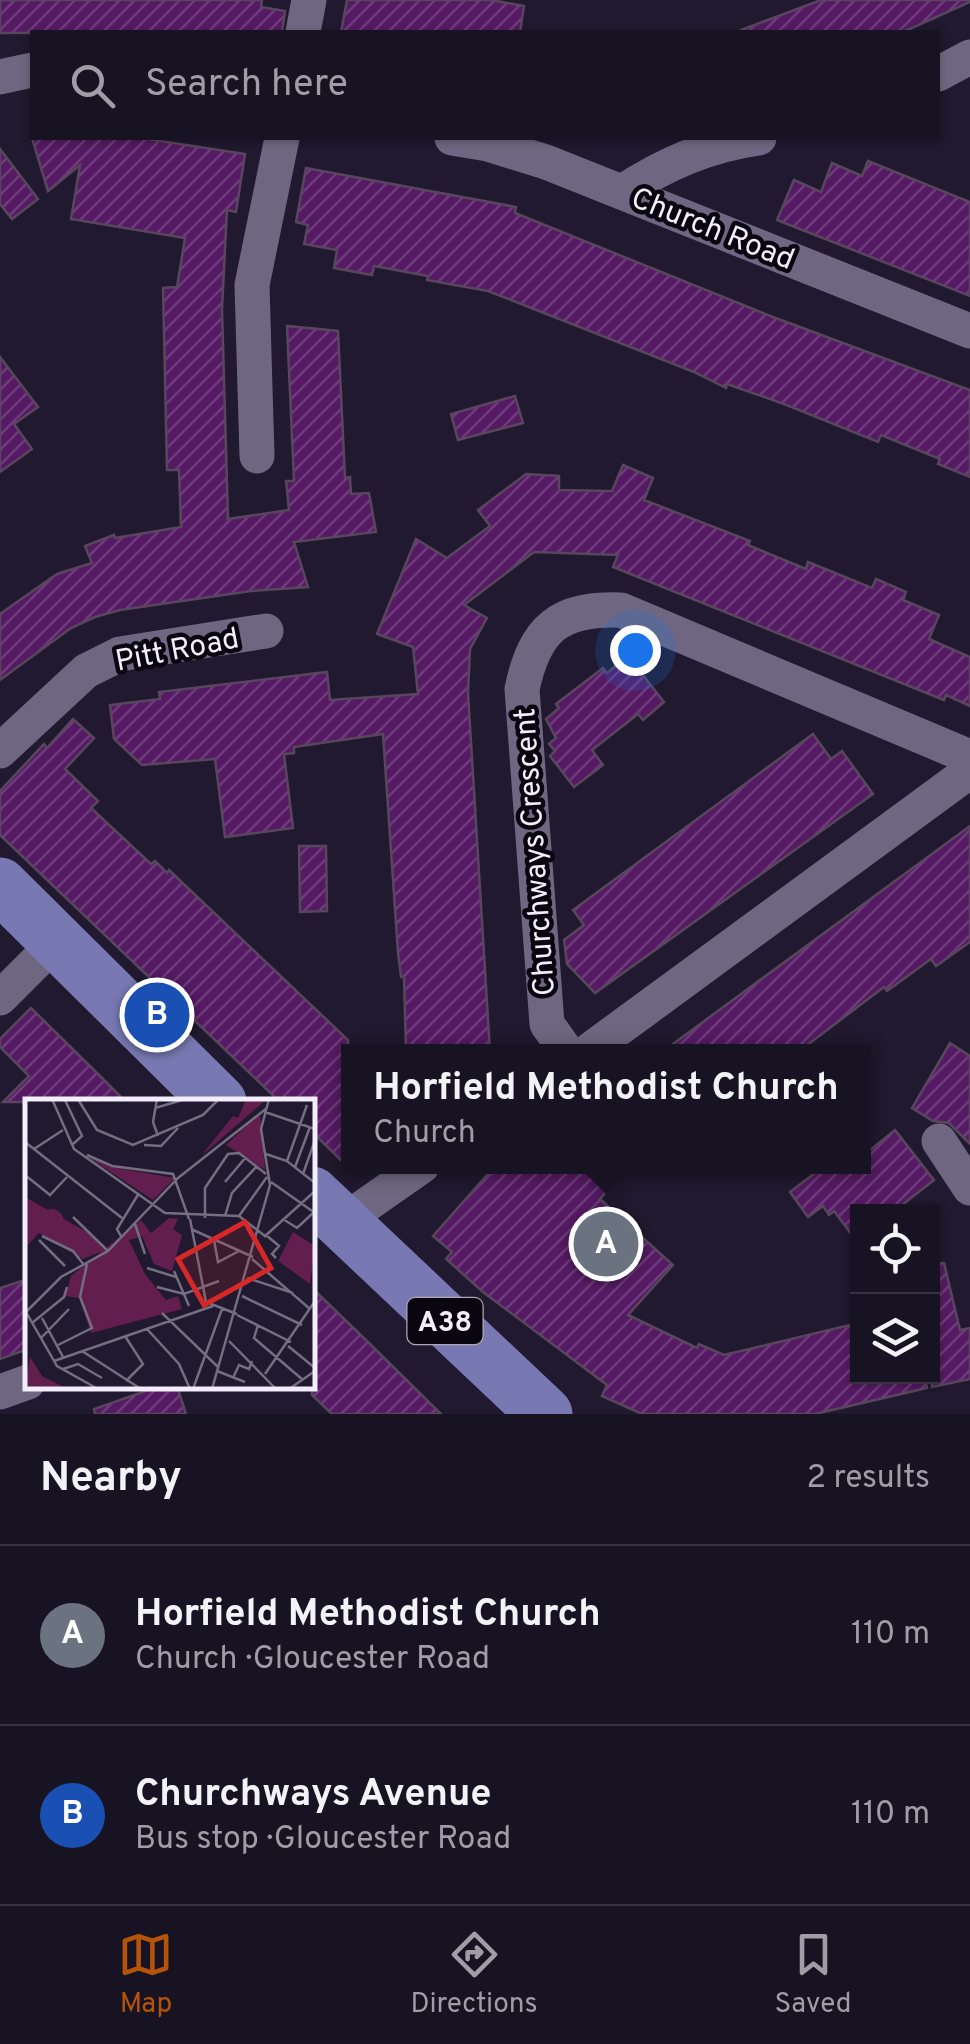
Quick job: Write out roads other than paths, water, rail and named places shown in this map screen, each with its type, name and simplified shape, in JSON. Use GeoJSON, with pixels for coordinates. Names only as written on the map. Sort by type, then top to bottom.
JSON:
{"type":"FeatureCollection","features":[{"type":"Feature","properties":{"kind":"main road"},"geometry":{"type":"LineString","coordinates":[[0,885],[216,1099]]}},
{"type":"Feature","properties":{"kind":"main road","name":"A38"},"geometry":{"type":"LineString","coordinates":[[327,1208],[545,1414]]}},
{"type":"Feature","properties":{"kind":"street"},"geometry":{"type":"LineString","coordinates":[[303,30],[309,0]]}},
{"type":"Feature","properties":{"kind":"street"},"geometry":{"type":"LineString","coordinates":[[940,73],[970,56]]}},
{"type":"Feature","properties":{"kind":"street"},"geometry":{"type":"LineString","coordinates":[[0,77],[30,70]]}},
{"type":"Feature","properties":{"kind":"street"},"geometry":{"type":"LineString","coordinates":[[258,456],[252,286],[282,140]]}},
{"type":"Feature","properties":{"kind":"street","name":"Church Road"},"geometry":{"type":"LineString","coordinates":[[464,140],[546,162],[970,331]]}},
{"type":"Feature","properties":{"kind":"street"},"geometry":{"type":"LineString","coordinates":[[622,192],[662,166],[723,142],[740,140]]}},
{"type":"Feature","properties":{"kind":"street","name":"Churchways Crescent"},"geometry":{"type":"LineString","coordinates":[[561,1044],[547,1024],[522,689],[528,659],[542,636],[562,620],[589,609],[622,610],[970,756]]}},
{"type":"Feature","properties":{"kind":"street","name":"Pitt Road"},"geometry":{"type":"LineString","coordinates":[[0,751],[86,672],[120,654],[266,632]]}},
{"type":"Feature","properties":{"kind":"street"},"geometry":{"type":"LineString","coordinates":[[598,1044],[970,771]]}},
{"type":"Feature","properties":{"kind":"street"},"geometry":{"type":"LineString","coordinates":[[0,998],[57,940]]}},
{"type":"Feature","properties":{"kind":"street"},"geometry":{"type":"LineString","coordinates":[[939,1142],[970,1188]]}},
{"type":"Feature","properties":{"kind":"street"},"geometry":{"type":"LineString","coordinates":[[327,1208],[404,1174]]}},
{"type":"Feature","properties":{"kind":"street"},"geometry":{"type":"LineString","coordinates":[[0,1392],[25,1383]]}},
{"type":"Feature","properties":{"kind":"place","name":"Churchways Avenue"},"geometry":{"type":"Point","coordinates":[157,1015]}},
{"type":"Feature","properties":{"kind":"place","name":"Horfield Methodist Church"},"geometry":{"type":"Point","coordinates":[606,1244]}}]}
